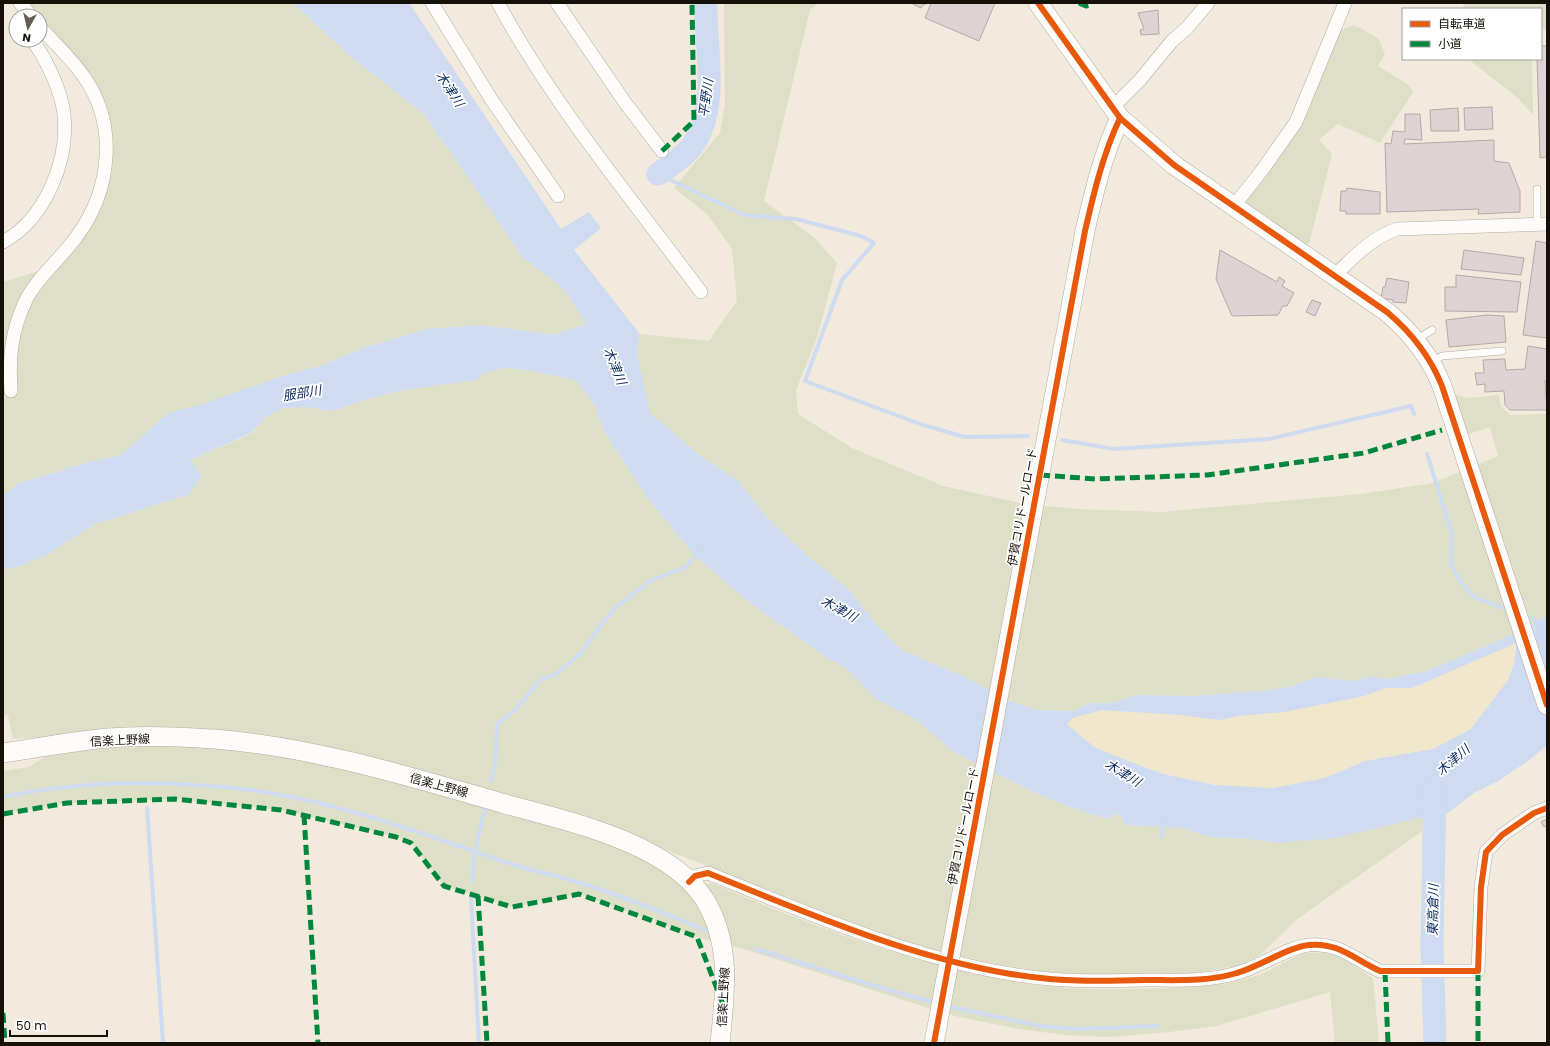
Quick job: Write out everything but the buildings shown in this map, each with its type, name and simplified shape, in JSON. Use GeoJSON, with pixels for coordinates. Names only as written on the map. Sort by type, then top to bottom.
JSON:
{"type":"FeatureCollection","features":[{"type":"Feature","properties":{"kind":"street"},"geometry":{"type":"LineString","coordinates":[[432,3],[491,99],[558,196]]}},
{"type":"Feature","properties":{"kind":"street"},"geometry":{"type":"LineString","coordinates":[[498,3],[509,23],[577,127],[701,292]]}},
{"type":"Feature","properties":{"kind":"street"},"geometry":{"type":"LineString","coordinates":[[558,3],[626,104],[662,150]]}},
{"type":"Feature","properties":{"kind":"street"},"geometry":{"type":"LineString","coordinates":[[1038,3],[1117,112],[1174,165],[1387,312],[1416,340],[1431,362],[1451,411],[1547,704]]}},
{"type":"Feature","properties":{"kind":"street"},"geometry":{"type":"LineString","coordinates":[[1117,112],[1140,80],[1172,41],[1187,28],[1208,3]]}},
{"type":"Feature","properties":{"kind":"street"},"geometry":{"type":"LineString","coordinates":[[1233,207],[1263,169],[1296,122],[1345,3]]}},
{"type":"Feature","properties":{"kind":"street"},"geometry":{"type":"LineString","coordinates":[[11,391],[9,360],[14,333],[25,301],[45,274],[78,235],[93,208],[103,183],[107,155],[105,127],[96,100],[84,77],[48,36]]}},
{"type":"Feature","properties":{"kind":"street"},"geometry":{"type":"LineString","coordinates":[[3,242],[30,222],[57,174],[64,144],[64,114],[55,80],[39,48]]}},
{"type":"Feature","properties":{"kind":"street","name":"伊賀コリドールロード"},"geometry":{"type":"LineString","coordinates":[[934,1043],[1085,231],[1094,189],[1113,134],[1117,112]]}},
{"type":"Feature","properties":{"kind":"street"},"geometry":{"type":"LineString","coordinates":[[1334,276],[1367,244],[1383,234],[1397,229],[1542,224]]}},
{"type":"Feature","properties":{"kind":"street","name":"信楽上野線"},"geometry":{"type":"LineString","coordinates":[[3,753],[109,738],[152,737],[214,739],[303,752],[466,792],[601,833],[652,854],[678,871],[704,899],[717,925],[723,946],[725,988],[720,1043]]}},
{"type":"Feature","properties":{"kind":"street"},"geometry":{"type":"LineString","coordinates":[[689,882],[695,876],[708,873],[872,936],[958,962],[1051,979],[1110,981],[1195,980],[1217,978],[1257,966],[1309,945],[1338,948],[1380,972],[1478,971],[1481,887],[1486,852],[1502,835],[1534,813],[1547,808]]}},
{"type":"Feature","properties":{"kind":"lane"},"geometry":{"type":"LineString","coordinates":[[1537,189],[1542,224]]}},
{"type":"Feature","properties":{"kind":"lane"},"geometry":{"type":"LineString","coordinates":[[1416,340],[1432,330]]}},
{"type":"Feature","properties":{"kind":"lane"},"geometry":{"type":"LineString","coordinates":[[1431,362],[1442,356],[1502,351]]}},
{"type":"Feature","properties":{"kind":"green space"},"geometry":{"type":"Polygon","coordinates":[[[28,3],[293,3],[351,57],[424,114],[523,258],[558,284],[570,298],[586,324],[554,335],[482,325],[427,329],[366,347],[323,365],[286,375],[202,405],[168,413],[121,455],[89,462],[17,484],[3,496],[3,282],[62,264],[95,216],[111,175],[112,132],[96,86],[67,47],[48,26],[48,8],[32,8],[28,3]]]}},
{"type":"Feature","properties":{"kind":"green space"},"geometry":{"type":"Polygon","coordinates":[[[724,3],[819,3],[810,10],[764,201],[815,238],[837,263],[817,337],[796,390],[798,414],[852,448],[943,486],[1025,504],[1077,509],[1162,512],[1361,494],[1433,483],[1498,456],[1490,427],[1466,435],[1452,394],[1468,398],[1499,395],[1500,405],[1510,415],[1547,414],[1547,616],[1511,635],[1427,671],[1387,679],[1370,676],[1355,681],[1316,677],[1290,687],[1261,691],[1192,696],[1136,695],[1114,703],[1090,703],[1074,711],[1036,710],[1010,701],[965,677],[901,650],[876,624],[847,588],[809,557],[766,517],[738,481],[698,454],[649,413],[637,353],[639,334],[709,341],[737,301],[732,249],[707,214],[674,188],[720,133],[725,105],[724,3]]]}},
{"type":"Feature","properties":{"kind":"green space"},"geometry":{"type":"Polygon","coordinates":[[[1463,3],[1547,3],[1547,29],[1542,29],[1542,8],[1464,8],[1463,3]]]}},
{"type":"Feature","properties":{"kind":"green space"},"geometry":{"type":"Polygon","coordinates":[[[1354,25],[1378,38],[1385,54],[1378,66],[1409,85],[1413,92],[1380,143],[1338,124],[1319,140],[1332,154],[1309,244],[1299,246],[1243,208],[1243,199],[1266,171],[1337,32],[1354,25]]]}},
{"type":"Feature","properties":{"kind":"green space"},"geometry":{"type":"Polygon","coordinates":[[[1469,60],[1532,60],[1533,115],[1518,98],[1469,60]]]}},
{"type":"Feature","properties":{"kind":"green space"},"geometry":{"type":"Polygon","coordinates":[[[504,368],[526,370],[575,380],[595,405],[604,431],[646,496],[694,555],[745,599],[827,658],[846,668],[876,699],[915,719],[954,752],[1031,791],[1067,806],[1106,819],[1119,813],[1126,825],[1184,828],[1209,837],[1249,839],[1277,843],[1449,812],[1296,920],[1260,955],[1237,966],[1195,973],[1132,975],[1056,973],[994,964],[920,946],[839,918],[644,841],[395,767],[100,733],[13,739],[8,715],[3,716],[3,570],[20,566],[48,554],[95,524],[188,495],[190,460],[251,434],[266,417],[283,408],[304,407],[333,411],[370,398],[504,368]]]}},
{"type":"Feature","properties":{"kind":"green space"},"geometry":{"type":"Polygon","coordinates":[[[118,744],[240,748],[333,764],[468,798],[625,849],[669,875],[689,891],[711,883],[819,926],[892,952],[966,972],[1027,984],[1050,987],[1097,989],[1200,987],[1225,984],[1250,978],[1269,971],[1302,954],[1321,953],[1333,955],[1349,962],[1373,978],[1379,1043],[1335,1043],[1330,992],[1216,1026],[1110,1037],[1065,1035],[1019,1029],[959,1017],[747,950],[697,937],[579,894],[512,907],[444,886],[411,843],[396,837],[281,810],[174,799],[67,803],[3,814],[3,771],[29,767],[56,750],[118,744]]]}},
{"type":"Feature","properties":{"kind":"sand"},"geometry":{"type":"Polygon","coordinates":[[[1516,642],[1515,661],[1508,680],[1471,729],[1433,749],[1365,761],[1325,778],[1273,788],[1215,785],[1163,774],[1094,747],[1066,724],[1072,718],[1101,710],[1181,715],[1220,720],[1239,716],[1284,712],[1364,696],[1385,688],[1412,688],[1516,642]]]}},
{"type":"Feature","properties":{"kind":"water"},"geometry":{"type":"Polygon","coordinates":[[[293,3],[409,3],[561,229],[589,212],[601,228],[574,250],[639,333],[637,353],[650,413],[698,454],[738,481],[766,517],[809,557],[847,588],[876,624],[901,650],[965,677],[1010,701],[1036,710],[1074,711],[1090,703],[1114,703],[1136,695],[1192,696],[1261,691],[1290,687],[1316,677],[1355,681],[1370,676],[1387,679],[1427,671],[1511,635],[1547,616],[1547,745],[1528,761],[1498,781],[1474,793],[1449,812],[1336,838],[1277,843],[1249,839],[1209,837],[1184,828],[1126,825],[1119,813],[1106,819],[1067,806],[1031,791],[954,752],[915,719],[876,699],[846,668],[827,658],[745,599],[694,555],[646,496],[604,431],[595,405],[575,380],[526,370],[504,368],[482,374],[476,380],[404,390],[370,398],[333,411],[304,407],[283,408],[266,417],[251,433],[190,460],[202,476],[188,495],[95,524],[48,554],[20,566],[3,570],[3,496],[17,484],[89,462],[121,455],[168,413],[202,404],[286,375],[323,365],[366,347],[427,329],[482,325],[554,335],[586,324],[570,298],[558,284],[523,258],[424,114],[351,57],[293,3]],[[1516,643],[1412,688],[1385,688],[1364,696],[1284,712],[1239,716],[1220,720],[1181,715],[1101,710],[1072,718],[1067,724],[1094,747],[1163,774],[1215,785],[1273,788],[1325,778],[1365,761],[1433,749],[1471,729],[1508,680],[1515,661],[1516,643]]]}},
{"type":"Feature","properties":{"kind":"waterway","name":"平野川"},"geometry":{"type":"LineString","coordinates":[[658,174],[681,157],[693,145],[701,129],[706,112],[709,94],[709,57],[706,3]]}},
{"type":"Feature","properties":{"kind":"waterway"},"geometry":{"type":"LineString","coordinates":[[658,174],[744,215],[796,219],[861,236],[874,243],[842,280],[805,381],[920,424],[965,437],[1028,436]]}},
{"type":"Feature","properties":{"kind":"waterway"},"geometry":{"type":"LineString","coordinates":[[1062,440],[1114,449],[1269,439],[1411,406],[1414,414]]}},
{"type":"Feature","properties":{"kind":"waterway"},"geometry":{"type":"LineString","coordinates":[[1427,454],[1452,534],[1451,565],[1460,582],[1474,597],[1511,611]]}},
{"type":"Feature","properties":{"kind":"waterway"},"geometry":{"type":"LineString","coordinates":[[491,781],[495,764],[497,724],[517,708],[540,680],[556,674],[580,654],[615,608],[650,581],[686,567],[698,552]]}},
{"type":"Feature","properties":{"kind":"waterway"},"geometry":{"type":"LineString","coordinates":[[1525,616],[1547,625]]}},
{"type":"Feature","properties":{"kind":"waterway"},"geometry":{"type":"LineString","coordinates":[[3,797],[73,786],[147,783],[221,787],[292,797],[378,819],[517,866],[592,886],[712,933]]}},
{"type":"Feature","properties":{"kind":"waterway","name":"東高倉川"},"geometry":{"type":"LineString","coordinates":[[1435,785],[1432,945],[1435,1043]]}},
{"type":"Feature","properties":{"kind":"waterway"},"geometry":{"type":"LineString","coordinates":[[147,808],[163,1043]]}},
{"type":"Feature","properties":{"kind":"waterway"},"geometry":{"type":"LineString","coordinates":[[472,882],[475,851],[485,808]]}},
{"type":"Feature","properties":{"kind":"waterway"},"geometry":{"type":"LineString","coordinates":[[1162,837],[1163,822]]}},
{"type":"Feature","properties":{"kind":"waterway"},"geometry":{"type":"LineString","coordinates":[[471,897],[479,1043]]}},
{"type":"Feature","properties":{"kind":"waterway"},"geometry":{"type":"LineString","coordinates":[[756,949],[878,987],[936,1003]]}},
{"type":"Feature","properties":{"kind":"waterway"},"geometry":{"type":"LineString","coordinates":[[946,1006],[1041,1026],[1077,1029],[1159,1026]]}},
{"type":"Feature","properties":{"kind":"marked path"},"geometry":{"type":"LineString","coordinates":[[662,151],[694,121],[692,3]]}},
{"type":"Feature","properties":{"kind":"marked path"},"geometry":{"type":"LineString","coordinates":[[1079,3],[1086,6],[1091,5],[1091,3]]}},
{"type":"Feature","properties":{"kind":"marked path"},"geometry":{"type":"LineString","coordinates":[[1040,475],[1096,479],[1207,475],[1364,453],[1442,430]]}},
{"type":"Feature","properties":{"kind":"marked path"},"geometry":{"type":"LineString","coordinates":[[3,814],[67,803],[174,799],[281,810],[396,837],[411,843],[444,886],[512,907],[579,894],[697,937],[724,1007]]}},
{"type":"Feature","properties":{"kind":"marked path"},"geometry":{"type":"LineString","coordinates":[[304,815],[318,1043]]}},
{"type":"Feature","properties":{"kind":"marked path"},"geometry":{"type":"LineString","coordinates":[[478,896],[487,1043]]}},
{"type":"Feature","properties":{"kind":"marked path"},"geometry":{"type":"LineString","coordinates":[[1478,971],[1478,1043]]}},
{"type":"Feature","properties":{"kind":"marked path"},"geometry":{"type":"LineString","coordinates":[[1385,972],[1388,1043]]}},
{"type":"Feature","properties":{"kind":"marked path"},"geometry":{"type":"LineString","coordinates":[[3,1013],[5,1043]]}},
{"type":"Feature","properties":{"kind":"cycle path"},"geometry":{"type":"LineString","coordinates":[[1038,3],[1120,118],[1174,165],[1387,312],[1404,328],[1426,355],[1442,386],[1547,705]]}},
{"type":"Feature","properties":{"kind":"cycle path"},"geometry":{"type":"LineString","coordinates":[[934,1043],[1085,231],[1104,159],[1120,118]]}},
{"type":"Feature","properties":{"kind":"cycle path"},"geometry":{"type":"LineString","coordinates":[[689,882],[695,876],[708,873],[833,923],[920,952],[963,964],[1007,973],[1050,979],[1098,981],[1192,980],[1214,978],[1246,970],[1292,949],[1309,945],[1329,946],[1338,949],[1380,971],[1478,971],[1481,887],[1486,852],[1502,835],[1534,813],[1547,808]]}},
{"type":"Feature","properties":{"kind":"water label","name":"木津川"},"geometry":{"type":"Point","coordinates":[450,89]}},
{"type":"Feature","properties":{"kind":"water label","name":"木津川"},"geometry":{"type":"Point","coordinates":[615,366]}},
{"type":"Feature","properties":{"kind":"water label","name":"服部川"},"geometry":{"type":"Point","coordinates":[302,393]}},
{"type":"Feature","properties":{"kind":"water label","name":"木津川"},"geometry":{"type":"Point","coordinates":[839,609]}},
{"type":"Feature","properties":{"kind":"water label","name":"木津川"},"geometry":{"type":"Point","coordinates":[1453,760]}},
{"type":"Feature","properties":{"kind":"water label","name":"木津川"},"geometry":{"type":"Point","coordinates":[1123,773]}}]}
